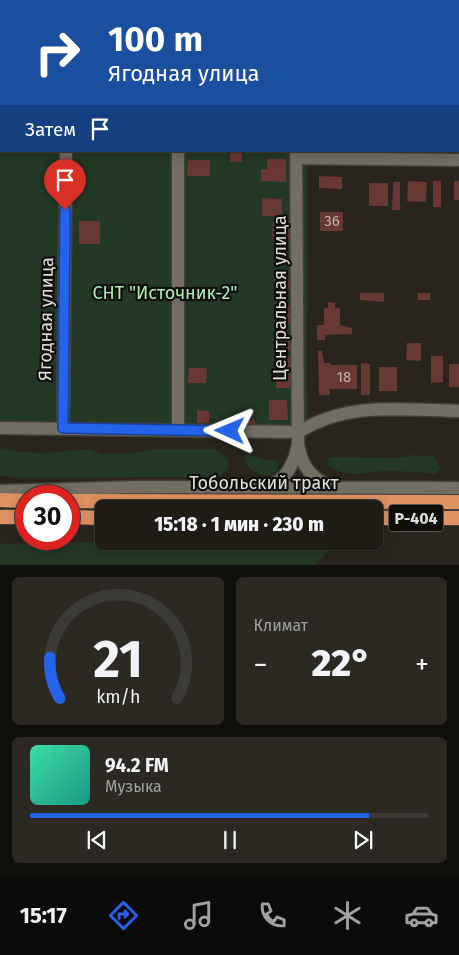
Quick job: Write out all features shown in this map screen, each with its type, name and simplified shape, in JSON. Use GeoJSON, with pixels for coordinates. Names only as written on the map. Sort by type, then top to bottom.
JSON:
{"type":"FeatureCollection","features":[{"type":"Feature","properties":{"kind":"highway"},"geometry":{"type":"LineString","coordinates":[[0,500],[15,500]]}},
{"type":"Feature","properties":{"kind":"highway","name":"Тобольский тракт"},"geometry":{"type":"LineString","coordinates":[[80,501],[459,502]]}},
{"type":"Feature","properties":{"kind":"highway"},"geometry":{"type":"LineString","coordinates":[[0,517],[15,517]]}},
{"type":"Feature","properties":{"kind":"highway"},"geometry":{"type":"LineString","coordinates":[[80,517],[95,518]]}},
{"type":"Feature","properties":{"kind":"highway","name":"Р-404"},"geometry":{"type":"LineString","coordinates":[[383,518],[459,518]]}},
{"type":"Feature","properties":{"kind":"street","name":"Ягодная улица"},"geometry":{"type":"LineString","coordinates":[[63,428],[66,152]]}},
{"type":"Feature","properties":{"kind":"street"},"geometry":{"type":"LineString","coordinates":[[178,152],[178,430]]}},
{"type":"Feature","properties":{"kind":"street"},"geometry":{"type":"LineString","coordinates":[[296,155],[459,160]]}},
{"type":"Feature","properties":{"kind":"street","name":"Центральная улица"},"geometry":{"type":"LineString","coordinates":[[296,155],[298,438]]}},
{"type":"Feature","properties":{"kind":"street"},"geometry":{"type":"LineString","coordinates":[[0,428],[178,430],[298,438],[321,420],[361,410],[459,411]]}},
{"type":"Feature","properties":{"kind":"street"},"geometry":{"type":"LineString","coordinates":[[262,488],[274,484],[286,475],[294,462],[298,438]]}},
{"type":"Feature","properties":{"kind":"street"},"geometry":{"type":"LineString","coordinates":[[298,438],[301,459],[311,474],[325,484],[346,488]]}},
{"type":"Feature","properties":{"kind":"street"},"geometry":{"type":"LineString","coordinates":[[0,491],[140,487],[459,488]]}},
{"type":"Feature","properties":{"kind":"green space","name":"СНТ \"Источник-2\""},"geometry":{"type":"Polygon","coordinates":[[[0,152],[307,152],[308,435],[0,434],[0,152]]]}},
{"type":"Feature","properties":{"kind":"green space"},"geometry":{"type":"Polygon","coordinates":[[[0,448],[20,452],[47,453],[89,449],[103,454],[157,449],[215,449],[228,459],[228,469],[218,477],[21,478],[0,475],[0,448]]]}},
{"type":"Feature","properties":{"kind":"green space"},"geometry":{"type":"Polygon","coordinates":[[[249,454],[261,459],[275,460],[279,464],[277,471],[267,476],[255,472],[245,460],[245,456],[249,454]]]}},
{"type":"Feature","properties":{"kind":"green space"},"geometry":{"type":"Polygon","coordinates":[[[414,455],[435,457],[440,468],[436,474],[384,471],[347,474],[334,469],[328,464],[329,458],[334,457],[397,458],[414,455]]]}},
{"type":"Feature","properties":{"kind":"green space"},"geometry":{"type":"Polygon","coordinates":[[[80,542],[95,542],[95,550],[327,550],[328,552],[314,565],[0,565],[0,544],[15,544],[15,550],[80,550],[80,542]]]}},
{"type":"Feature","properties":{"kind":"building"},"geometry":{"type":"Polygon","coordinates":[[[230,152],[242,152],[242,162],[230,162],[230,152]]]}},
{"type":"Feature","properties":{"kind":"building"},"geometry":{"type":"Polygon","coordinates":[[[267,159],[286,159],[286,182],[261,181],[261,169],[267,169],[267,159]]]}},
{"type":"Feature","properties":{"kind":"building"},"geometry":{"type":"Polygon","coordinates":[[[188,160],[210,160],[210,176],[187,176],[188,160]]]}},
{"type":"Feature","properties":{"kind":"building"},"geometry":{"type":"Polygon","coordinates":[[[319,176],[342,177],[342,189],[319,188],[319,176]]]}},
{"type":"Feature","properties":{"kind":"building"},"geometry":{"type":"Polygon","coordinates":[[[408,181],[427,182],[426,202],[407,201],[408,181]]]}},
{"type":"Feature","properties":{"kind":"building"},"geometry":{"type":"Polygon","coordinates":[[[433,181],[441,181],[441,207],[433,207],[433,181]]]}},
{"type":"Feature","properties":{"kind":"building"},"geometry":{"type":"Polygon","coordinates":[[[454,181],[459,181],[459,200],[454,200],[454,181]]]}},
{"type":"Feature","properties":{"kind":"building"},"geometry":{"type":"Polygon","coordinates":[[[393,182],[400,182],[400,210],[392,210],[393,182]]]}},
{"type":"Feature","properties":{"kind":"building"},"geometry":{"type":"Polygon","coordinates":[[[369,183],[388,183],[388,206],[369,206],[369,183]]]}},
{"type":"Feature","properties":{"kind":"building"},"geometry":{"type":"Polygon","coordinates":[[[262,198],[282,199],[282,216],[262,216],[262,198]]]}},
{"type":"Feature","properties":{"kind":"building"},"geometry":{"type":"Polygon","coordinates":[[[320,212],[343,212],[343,231],[320,231],[320,212]]]}},
{"type":"Feature","properties":{"kind":"building"},"geometry":{"type":"Polygon","coordinates":[[[79,221],[100,221],[100,244],[79,244],[79,221]]]}},
{"type":"Feature","properties":{"kind":"building"},"geometry":{"type":"Polygon","coordinates":[[[273,221],[289,221],[289,239],[272,239],[273,221]]]}},
{"type":"Feature","properties":{"kind":"building"},"geometry":{"type":"Polygon","coordinates":[[[280,279],[292,279],[292,289],[280,289],[280,279]]]}},
{"type":"Feature","properties":{"kind":"building"},"geometry":{"type":"Polygon","coordinates":[[[360,293],[384,293],[384,302],[360,300],[360,293]]]}},
{"type":"Feature","properties":{"kind":"building"},"geometry":{"type":"Polygon","coordinates":[[[418,293],[430,293],[430,300],[418,300],[418,293]]]}},
{"type":"Feature","properties":{"kind":"building"},"geometry":{"type":"Polygon","coordinates":[[[328,302],[335,303],[335,308],[340,308],[340,325],[352,328],[352,334],[325,335],[325,340],[317,340],[317,325],[324,325],[324,308],[328,308],[328,302]]]}},
{"type":"Feature","properties":{"kind":"building"},"geometry":{"type":"Polygon","coordinates":[[[284,305],[292,305],[292,323],[278,323],[278,312],[284,312],[284,305]]]}},
{"type":"Feature","properties":{"kind":"building"},"geometry":{"type":"Polygon","coordinates":[[[277,338],[292,339],[292,351],[277,351],[277,338]]]}},
{"type":"Feature","properties":{"kind":"building"},"geometry":{"type":"Polygon","coordinates":[[[407,343],[421,343],[421,361],[406,360],[407,343]]]}},
{"type":"Feature","properties":{"kind":"building"},"geometry":{"type":"Polygon","coordinates":[[[318,351],[322,351],[324,363],[330,363],[330,365],[357,365],[357,389],[330,389],[330,395],[319,395],[318,351]]]}},
{"type":"Feature","properties":{"kind":"building"},"geometry":{"type":"Polygon","coordinates":[[[277,356],[296,356],[296,388],[276,388],[277,356]]]}},
{"type":"Feature","properties":{"kind":"building"},"geometry":{"type":"Polygon","coordinates":[[[431,356],[443,356],[443,382],[431,383],[431,356]]]}},
{"type":"Feature","properties":{"kind":"building"},"geometry":{"type":"Polygon","coordinates":[[[361,363],[370,364],[370,395],[361,395],[361,363]]]}},
{"type":"Feature","properties":{"kind":"building"},"geometry":{"type":"Polygon","coordinates":[[[449,364],[459,364],[459,387],[449,387],[449,364]]]}},
{"type":"Feature","properties":{"kind":"building"},"geometry":{"type":"Polygon","coordinates":[[[379,367],[397,367],[397,391],[379,391],[379,367]]]}},
{"type":"Feature","properties":{"kind":"building"},"geometry":{"type":"Polygon","coordinates":[[[189,368],[207,368],[206,383],[188,383],[189,368]]]}},
{"type":"Feature","properties":{"kind":"building"},"geometry":{"type":"Polygon","coordinates":[[[269,400],[287,400],[288,420],[269,420],[269,400]]]}},
{"type":"Feature","properties":{"kind":"building"},"geometry":{"type":"Polygon","coordinates":[[[197,410],[209,411],[209,423],[197,423],[197,410]]]}},
{"type":"Feature","properties":{"kind":"building"},"geometry":{"type":"Polygon","coordinates":[[[240,420],[255,420],[255,428],[240,427],[240,420]]]}},
{"type":"Feature","properties":{"kind":"route"},"geometry":{"type":"LineString","coordinates":[[65,210],[63,428],[230,431]]}}]}
